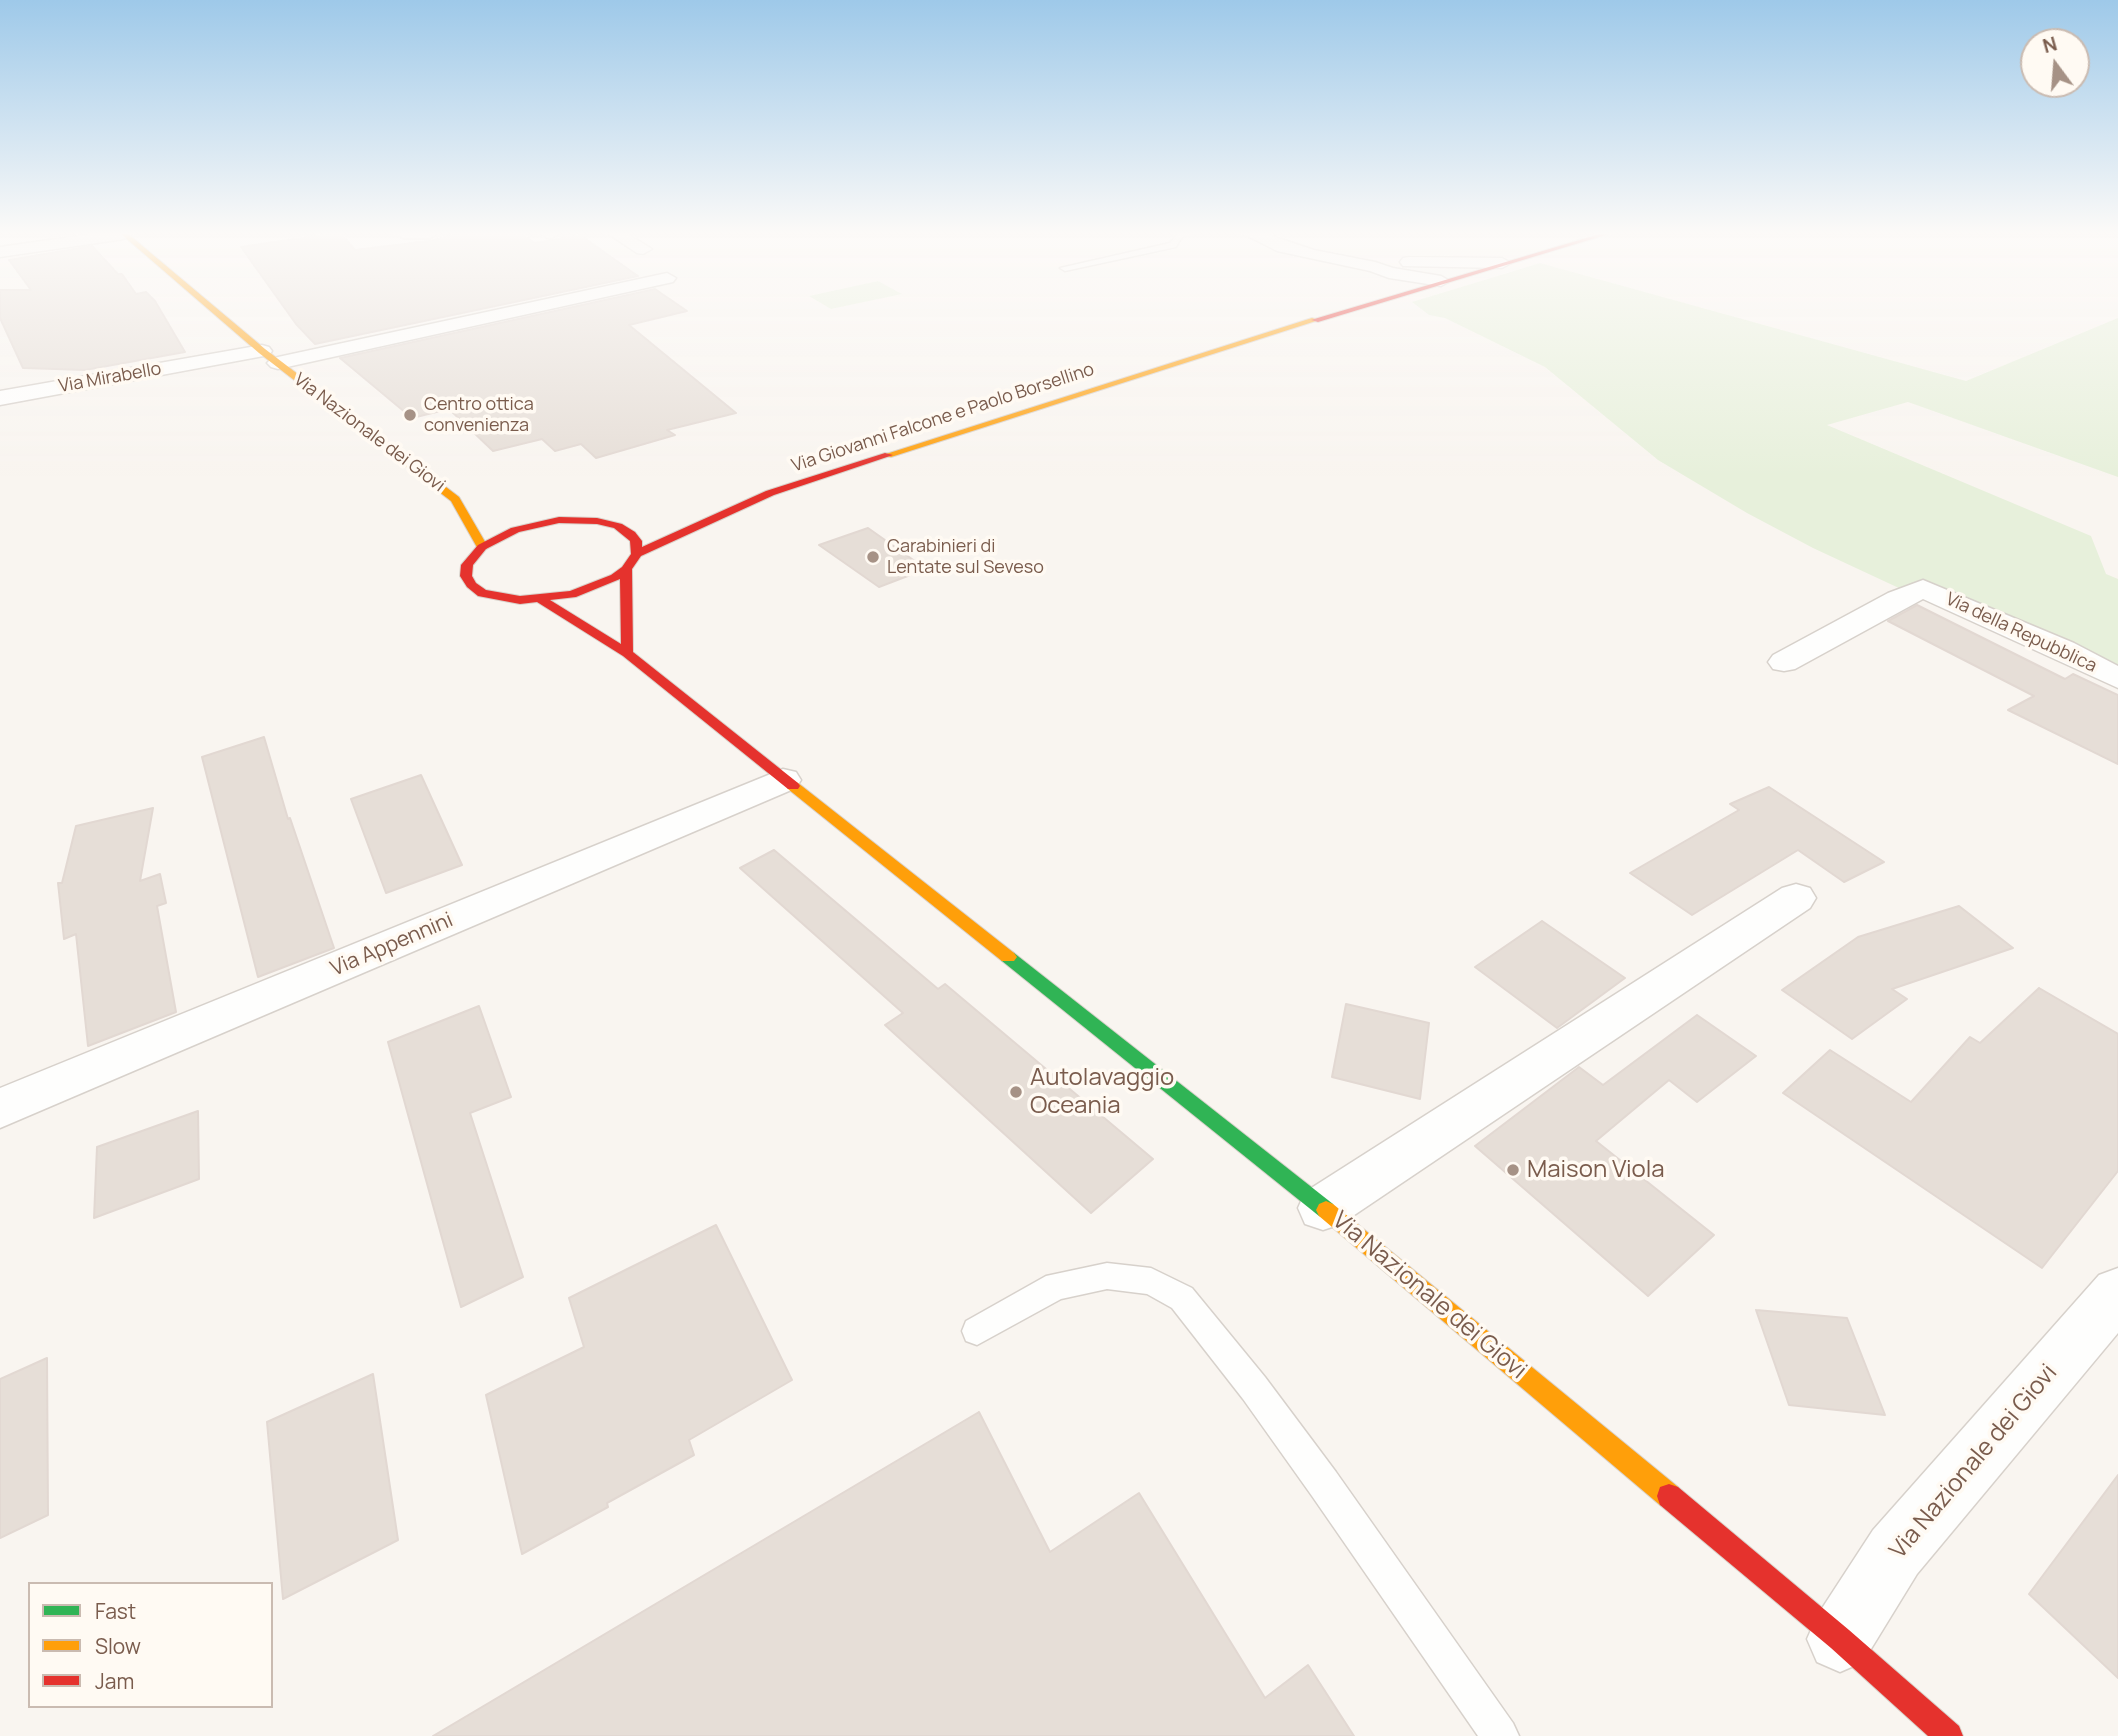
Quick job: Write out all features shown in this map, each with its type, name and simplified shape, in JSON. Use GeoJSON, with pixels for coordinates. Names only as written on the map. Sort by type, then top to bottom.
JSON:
{"type":"FeatureCollection","features":[{"type":"Feature","properties":{"kind":"main road","name":"Via Nazionale dei Giovi"},"geometry":{"type":"LineString","coordinates":[[219,314],[270,357],[455,499],[482,547]]}},
{"type":"Feature","properties":{"kind":"main road","name":"Via Giovanni Falcone e Paolo Borsellino"},"geometry":{"type":"LineString","coordinates":[[770,493],[1333,314]]}},
{"type":"Feature","properties":{"kind":"main road"},"geometry":{"type":"LineString","coordinates":[[689,511],[770,493]]}},
{"type":"Feature","properties":{"kind":"main road"},"geometry":{"type":"LineString","coordinates":[[559,520],[515,530],[482,547],[467,565],[466,576],[471,585],[482,593],[500,598],[542,600],[587,590],[626,569],[636,554],[770,493]]}},
{"type":"Feature","properties":{"kind":"main road","name":"Via Nazionale dei Giovi"},"geometry":{"type":"LineString","coordinates":[[455,499],[481,505]]}},
{"type":"Feature","properties":{"kind":"main road"},"geometry":{"type":"LineString","coordinates":[[520,512],[559,520],[597,521],[636,517]]}},
{"type":"Feature","properties":{"kind":"main road"},"geometry":{"type":"LineString","coordinates":[[597,521],[618,526],[631,534],[636,541],[636,554]]}},
{"type":"Feature","properties":{"kind":"main road"},"geometry":{"type":"LineString","coordinates":[[626,569],[627,653]]}},
{"type":"Feature","properties":{"kind":"main road"},"geometry":{"type":"LineString","coordinates":[[542,600],[627,653],[1323,1208]]}},
{"type":"Feature","properties":{"kind":"main road","name":"Via Nazionale dei Giovi"},"geometry":{"type":"LineString","coordinates":[[1323,1208],[1840,1639],[1950,1736]]}},
{"type":"Feature","properties":{"kind":"street","name":"Via Mirabello"},"geometry":{"type":"LineString","coordinates":[[0,398],[270,357],[486,314]]}},
{"type":"Feature","properties":{"kind":"street","name":"Via della Repubblica"},"geometry":{"type":"LineString","coordinates":[[1784,662],[1898,599],[1923,589],[2040,640],[2118,678]]}},
{"type":"Feature","properties":{"kind":"street","name":"Via Appennini"},"geometry":{"type":"LineString","coordinates":[[0,1109],[783,780]]}},
{"type":"Feature","properties":{"kind":"street","name":"Via Nazionale dei Giovi"},"geometry":{"type":"LineString","coordinates":[[1323,1208],[1796,898]]}},
{"type":"Feature","properties":{"kind":"street","name":"Via Nazionale dei Giovi"},"geometry":{"type":"LineString","coordinates":[[1840,1639],[1895,1552],[2118,1293]]}},
{"type":"Feature","properties":{"kind":"lane"},"geometry":{"type":"LineString","coordinates":[[977,1331],[1056,1286],[1107,1276],[1151,1281],[1182,1298],[1254,1388],[1324,1484],[1500,1736]]}},
{"type":"Feature","properties":{"kind":"green space"},"geometry":{"type":"Polygon","coordinates":[[[1724,314],[1966,381],[2118,318],[2118,477],[1908,402],[1827,425],[2091,536],[2106,574],[2118,579],[2118,670],[1901,589],[1813,548],[1747,513],[1658,460],[1545,367],[1445,318],[1429,315],[1724,314]]]}},
{"type":"Feature","properties":{"kind":"building"},"geometry":{"type":"Polygon","coordinates":[[[0,314],[163,314],[185,352],[85,370],[23,368],[0,314]]]}},
{"type":"Feature","properties":{"kind":"building"},"geometry":{"type":"Polygon","coordinates":[[[289,314],[457,314],[315,344],[289,314]]]}},
{"type":"Feature","properties":{"kind":"building"},"geometry":{"type":"Polygon","coordinates":[[[541,314],[675,314],[629,325],[736,413],[667,430],[675,435],[596,458],[581,444],[555,451],[542,439],[493,451],[449,409],[412,418],[340,358],[541,314]]]}},
{"type":"Feature","properties":{"kind":"building","name":"Carabinieri di Lentate sul Seveso"},"geometry":{"type":"Polygon","coordinates":[[[868,528],[926,569],[879,587],[819,545],[868,528]]]}},
{"type":"Feature","properties":{"kind":"building"},"geometry":{"type":"Polygon","coordinates":[[[1917,605],[2065,679],[2073,674],[2118,695],[2118,764],[2008,710],[2034,696],[1888,621],[1917,605]]]}},
{"type":"Feature","properties":{"kind":"building"},"geometry":{"type":"Polygon","coordinates":[[[264,737],[288,819],[290,818],[334,948],[258,977],[202,757],[264,737]]]}},
{"type":"Feature","properties":{"kind":"building"},"geometry":{"type":"Polygon","coordinates":[[[421,775],[462,865],[386,893],[351,799],[421,775]]]}},
{"type":"Feature","properties":{"kind":"building"},"geometry":{"type":"Polygon","coordinates":[[[1769,787],[1884,862],[1844,882],[1798,850],[1692,915],[1630,873],[1739,810],[1730,804],[1769,787]]]}},
{"type":"Feature","properties":{"kind":"building"},"geometry":{"type":"Polygon","coordinates":[[[153,808],[140,881],[160,874],[166,903],[157,906],[176,1012],[88,1046],[76,934],[64,939],[58,883],[62,883],[76,826],[153,808]]]}},
{"type":"Feature","properties":{"kind":"building","name":"Autolavaggio Oceania"},"geometry":{"type":"Polygon","coordinates":[[[774,850],[938,989],[945,984],[1153,1159],[1091,1213],[885,1025],[903,1013],[740,868],[774,850]]]}},
{"type":"Feature","properties":{"kind":"building"},"geometry":{"type":"Polygon","coordinates":[[[1959,906],[2013,948],[1892,989],[1907,999],[1852,1039],[1782,990],[1858,937],[1959,906]]]}},
{"type":"Feature","properties":{"kind":"building"},"geometry":{"type":"Polygon","coordinates":[[[1542,921],[1625,978],[1557,1028],[1475,967],[1542,921]]]}},
{"type":"Feature","properties":{"kind":"building"},"geometry":{"type":"Polygon","coordinates":[[[2039,988],[2118,1034],[2118,1171],[2042,1268],[1783,1093],[1830,1050],[1911,1102],[1970,1037],[1980,1043],[2039,988]]]}},
{"type":"Feature","properties":{"kind":"building"},"geometry":{"type":"Polygon","coordinates":[[[1346,1004],[1429,1023],[1420,1099],[1332,1077],[1346,1004]]]}},
{"type":"Feature","properties":{"kind":"building"},"geometry":{"type":"Polygon","coordinates":[[[479,1006],[511,1097],[470,1113],[523,1277],[461,1307],[388,1042],[479,1006]]]}},
{"type":"Feature","properties":{"kind":"building"},"geometry":{"type":"Polygon","coordinates":[[[1697,1015],[1756,1056],[1697,1102],[1669,1080],[1596,1141],[1714,1235],[1648,1296],[1475,1146],[1579,1067],[1603,1085],[1697,1015]]]}},
{"type":"Feature","properties":{"kind":"building"},"geometry":{"type":"Polygon","coordinates":[[[198,1111],[199,1179],[94,1218],[97,1147],[198,1111]]]}},
{"type":"Feature","properties":{"kind":"building"},"geometry":{"type":"Polygon","coordinates":[[[716,1225],[792,1380],[689,1440],[694,1455],[607,1503],[608,1507],[522,1554],[486,1395],[584,1347],[569,1298],[716,1225]]]}},
{"type":"Feature","properties":{"kind":"building"},"geometry":{"type":"Polygon","coordinates":[[[1756,1310],[1847,1318],[1885,1415],[1789,1405],[1756,1310]]]}},
{"type":"Feature","properties":{"kind":"building"},"geometry":{"type":"Polygon","coordinates":[[[47,1358],[48,1515],[0,1538],[0,1379],[47,1358]]]}},
{"type":"Feature","properties":{"kind":"building"},"geometry":{"type":"Polygon","coordinates":[[[373,1374],[398,1540],[283,1599],[267,1422],[373,1374]]]}},
{"type":"Feature","properties":{"kind":"building"},"geometry":{"type":"Polygon","coordinates":[[[979,1412],[1050,1552],[1139,1493],[1265,1698],[1308,1665],[1354,1736],[433,1736],[979,1412]]]}},
{"type":"Feature","properties":{"kind":"building"},"geometry":{"type":"Polygon","coordinates":[[[2118,1475],[2118,1678],[2029,1594],[2118,1475]]]}},
{"type":"Feature","properties":{"kind":"traffic: fast"},"geometry":{"type":"LineString","coordinates":[[1008,957],[1326,1210]]}},
{"type":"Feature","properties":{"kind":"traffic: slow"},"geometry":{"type":"LineString","coordinates":[[218,314],[262,351],[455,499],[482,547]]}},
{"type":"Feature","properties":{"kind":"traffic: slow"},"geometry":{"type":"LineString","coordinates":[[888,455],[1315,320]]}},
{"type":"Feature","properties":{"kind":"traffic: slow"},"geometry":{"type":"LineString","coordinates":[[793,786],[1008,957]]}},
{"type":"Feature","properties":{"kind":"traffic: slow"},"geometry":{"type":"LineString","coordinates":[[1326,1210],[1669,1496]]}},
{"type":"Feature","properties":{"kind":"traffic: jam"},"geometry":{"type":"LineString","coordinates":[[1315,320],[1335,314]]}},
{"type":"Feature","properties":{"kind":"traffic: jam"},"geometry":{"type":"LineString","coordinates":[[637,554],[770,493],[888,455]]}},
{"type":"Feature","properties":{"kind":"traffic: jam"},"geometry":{"type":"LineString","coordinates":[[559,520],[597,521],[618,526],[631,534],[636,541],[637,554],[626,569],[615,577],[572,594],[520,600],[482,593],[471,585],[466,576],[467,565],[482,547],[515,530],[559,520]]}},
{"type":"Feature","properties":{"kind":"traffic: jam"},"geometry":{"type":"LineString","coordinates":[[626,569],[627,653]]}},
{"type":"Feature","properties":{"kind":"traffic: jam"},"geometry":{"type":"LineString","coordinates":[[542,600],[627,653],[793,786]]}},
{"type":"Feature","properties":{"kind":"traffic: jam"},"geometry":{"type":"LineString","coordinates":[[1669,1496],[1840,1639],[1949,1736]]}},
{"type":"Feature","properties":{"kind":"place","name":"Centro ottica convenienza"},"geometry":{"type":"Point","coordinates":[410,415]}},
{"type":"Feature","properties":{"kind":"place","name":"Carabinieri di Lentate sul Seveso"},"geometry":{"type":"Point","coordinates":[873,557]}},
{"type":"Feature","properties":{"kind":"place","name":"Autolavaggio Oceania"},"geometry":{"type":"Point","coordinates":[1016,1092]}},
{"type":"Feature","properties":{"kind":"place","name":"Maison Viola"},"geometry":{"type":"Point","coordinates":[1513,1170]}}]}
